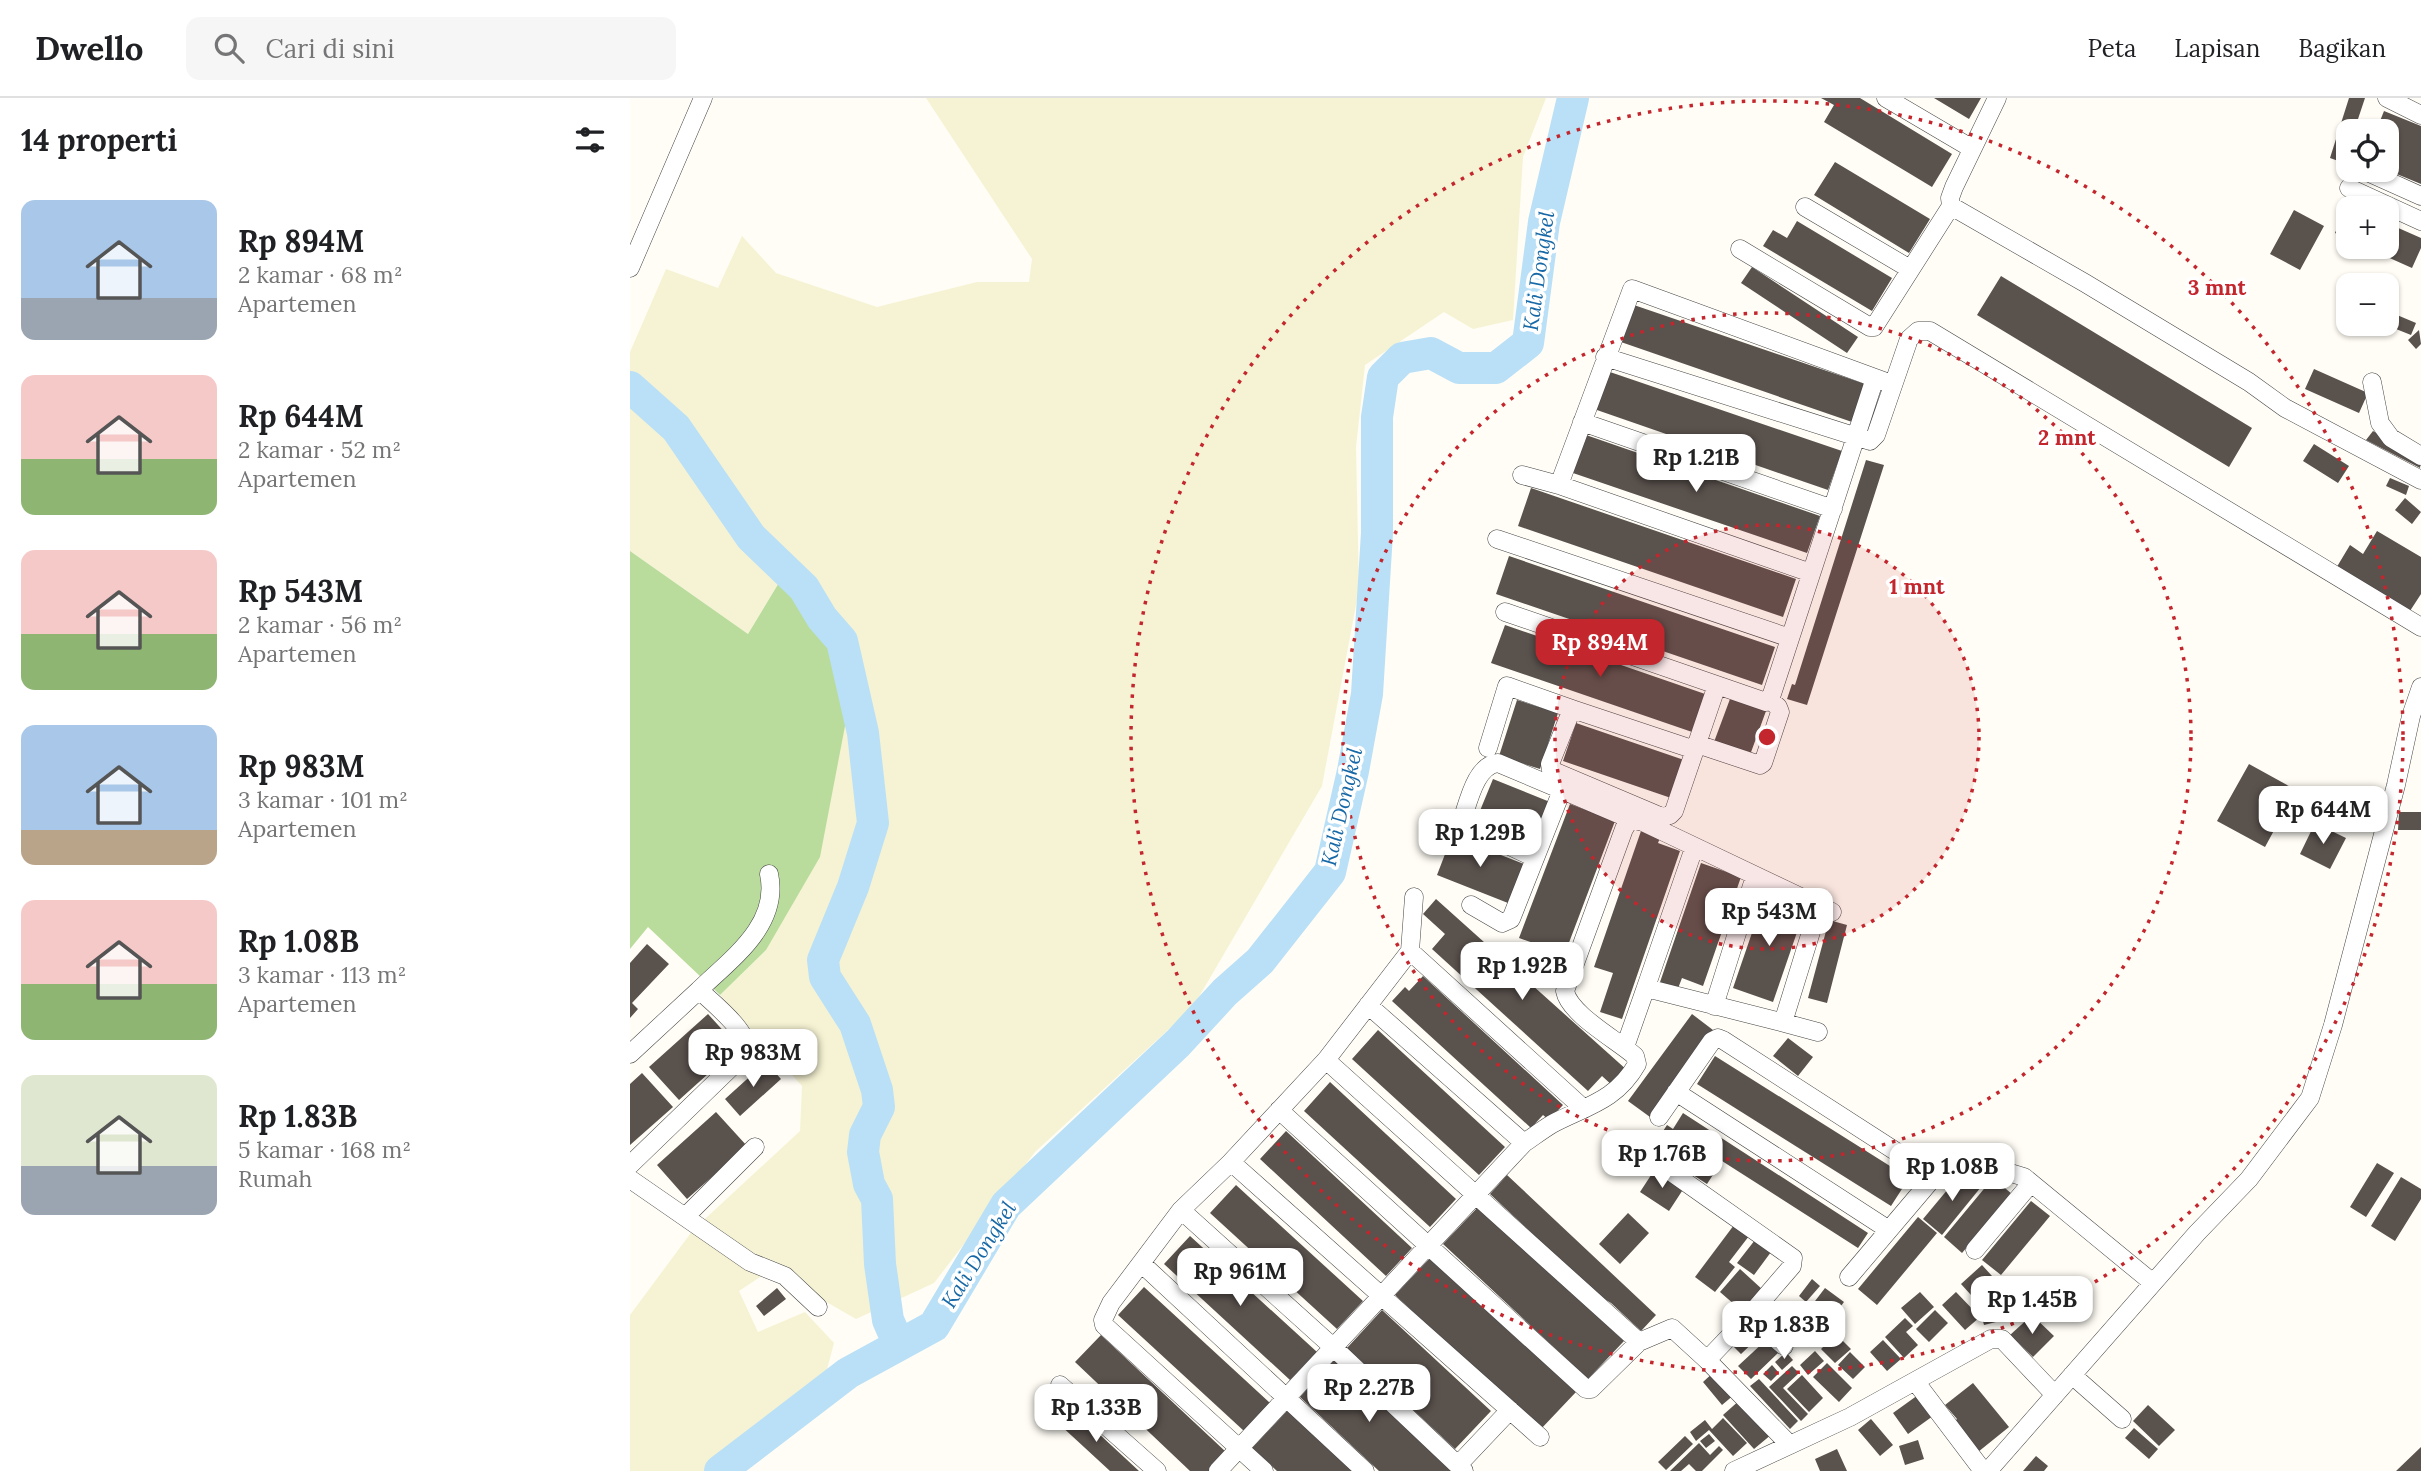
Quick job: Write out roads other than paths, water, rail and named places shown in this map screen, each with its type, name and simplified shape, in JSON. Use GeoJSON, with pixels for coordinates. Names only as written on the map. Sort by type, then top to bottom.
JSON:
{"type":"FeatureCollection","features":[{"type":"Feature","properties":{"kind":"street"},"geometry":{"type":"LineString","coordinates":[[630,268],[703,98]]}},
{"type":"Feature","properties":{"kind":"street"},"geometry":{"type":"LineString","coordinates":[[1886,98],[1971,148]]}},
{"type":"Feature","properties":{"kind":"street"},"geometry":{"type":"LineString","coordinates":[[1740,249],[1874,327],[1951,206],[1950,198],[1954,187],[1997,98]]}},
{"type":"Feature","properties":{"kind":"street"},"geometry":{"type":"LineString","coordinates":[[2387,98],[2421,115]]}},
{"type":"Feature","properties":{"kind":"street"},"geometry":{"type":"LineString","coordinates":[[2390,182],[2421,196]]}},
{"type":"Feature","properties":{"kind":"street"},"geometry":{"type":"LineString","coordinates":[[2349,188],[2421,221]]}},
{"type":"Feature","properties":{"kind":"street"},"geometry":{"type":"LineString","coordinates":[[1951,206],[2085,282],[2249,382],[2286,408],[2421,480]]}},
{"type":"Feature","properties":{"kind":"street"},"geometry":{"type":"LineString","coordinates":[[1805,207],[1910,269]]}},
{"type":"Feature","properties":{"kind":"street"},"geometry":{"type":"LineString","coordinates":[[1559,485],[1629,291],[1634,289],[1893,385]]}},
{"type":"Feature","properties":{"kind":"street"},"geometry":{"type":"LineString","coordinates":[[1605,357],[1873,440],[1909,338],[1918,331],[1930,331],[2421,627]]}},
{"type":"Feature","properties":{"kind":"street"},"geometry":{"type":"LineString","coordinates":[[1770,700],[1875,378]]}},
{"type":"Feature","properties":{"kind":"street"},"geometry":{"type":"LineString","coordinates":[[2372,382],[2379,423],[2391,438],[2421,456]]}},
{"type":"Feature","properties":{"kind":"street"},"geometry":{"type":"LineString","coordinates":[[1582,422],[1833,509]]}},
{"type":"Feature","properties":{"kind":"street"},"geometry":{"type":"LineString","coordinates":[[1522,475],[1559,485],[1811,573]]}},
{"type":"Feature","properties":{"kind":"street"},"geometry":{"type":"LineString","coordinates":[[1497,539],[1790,638]]}},
{"type":"Feature","properties":{"kind":"street"},"geometry":{"type":"LineString","coordinates":[[1505,612],[1766,702],[1770,700]]}},
{"type":"Feature","properties":{"kind":"street"},"geometry":{"type":"LineString","coordinates":[[1572,709],[1550,764],[1551,770],[1662,817],[1674,811],[1717,685]]}},
{"type":"Feature","properties":{"kind":"street"},"geometry":{"type":"LineString","coordinates":[[1488,748],[1507,686],[1572,709],[1760,765],[1763,763],[1780,712],[1770,700]]}},
{"type":"Feature","properties":{"kind":"street"},"geometry":{"type":"LineString","coordinates":[[1915,1381],[1985,1471],[2249,1179],[2310,1098],[2333,1025],[2396,785],[2411,716],[2421,687]]}},
{"type":"Feature","properties":{"kind":"street"},"geometry":{"type":"LineString","coordinates":[[1535,858],[1461,823],[1480,773],[1490,764],[1498,763],[1630,819],[1643,822],[1825,909],[1781,1022]]}},
{"type":"Feature","properties":{"kind":"street"},"geometry":{"type":"LineString","coordinates":[[1471,905],[1502,923],[1511,919],[1562,790]]}},
{"type":"Feature","properties":{"kind":"street"},"geometry":{"type":"LineString","coordinates":[[1218,1471],[1524,1143],[1550,1125],[1606,1099],[1637,1064],[1635,1056],[1566,1000],[1564,991],[1630,819]]}},
{"type":"Feature","properties":{"kind":"street"},"geometry":{"type":"LineString","coordinates":[[1625,1047],[1694,848]]}},
{"type":"Feature","properties":{"kind":"street"},"geometry":{"type":"LineString","coordinates":[[630,1055],[758,931],[768,909],[771,888],[769,874]]}},
{"type":"Feature","properties":{"kind":"street"},"geometry":{"type":"LineString","coordinates":[[1714,1006],[1755,876]]}},
{"type":"Feature","properties":{"kind":"street"},"geometry":{"type":"LineString","coordinates":[[1264,1471],[1104,1325],[1103,1320],[1111,1303],[1181,1210],[1231,1162],[1326,1060],[1410,951],[1414,897]]}},
{"type":"Feature","properties":{"kind":"street"},"geometry":{"type":"LineString","coordinates":[[1410,951],[1584,1109]]}},
{"type":"Feature","properties":{"kind":"street"},"geometry":{"type":"LineString","coordinates":[[630,1165],[747,1052],[748,1043],[741,1032],[699,990]]}},
{"type":"Feature","properties":{"kind":"street"},"geometry":{"type":"LineString","coordinates":[[1646,990],[1818,1032]]}},
{"type":"Feature","properties":{"kind":"street"},"geometry":{"type":"LineString","coordinates":[[1368,1005],[1524,1143]]}},
{"type":"Feature","properties":{"kind":"street"},"geometry":{"type":"LineString","coordinates":[[1659,1117],[1712,1041],[1718,1038],[1934,1176]]}},
{"type":"Feature","properties":{"kind":"street"},"geometry":{"type":"LineString","coordinates":[[1326,1060],[1639,1342]]}},
{"type":"Feature","properties":{"kind":"street"},"geometry":{"type":"LineString","coordinates":[[1676,1092],[1889,1230]]}},
{"type":"Feature","properties":{"kind":"street"},"geometry":{"type":"LineString","coordinates":[[1279,1110],[1586,1389],[1591,1389],[1639,1342],[1673,1328],[1789,1444]]}},
{"type":"Feature","properties":{"kind":"street"},"geometry":{"type":"LineString","coordinates":[[686,1216],[755,1147]]}},
{"type":"Feature","properties":{"kind":"street"},"geometry":{"type":"LineString","coordinates":[[1647,1155],[1793,1258],[1792,1266],[1707,1360]]}},
{"type":"Feature","properties":{"kind":"street"},"geometry":{"type":"LineString","coordinates":[[1849,1277],[1950,1158],[1958,1157],[2024,1177],[2153,1283]]}},
{"type":"Feature","properties":{"kind":"street"},"geometry":{"type":"LineString","coordinates":[[1231,1162],[1540,1437]]}},
{"type":"Feature","properties":{"kind":"street"},"geometry":{"type":"LineString","coordinates":[[630,1179],[750,1262],[785,1276],[818,1307]]}},
{"type":"Feature","properties":{"kind":"street"},"geometry":{"type":"LineString","coordinates":[[1975,1250],[2031,1183]]}},
{"type":"Feature","properties":{"kind":"street"},"geometry":{"type":"LineString","coordinates":[[1181,1210],[1334,1348],[1461,1468],[1510,1410]]}},
{"type":"Feature","properties":{"kind":"street"},"geometry":{"type":"LineString","coordinates":[[1141,1264],[1365,1471]]}},
{"type":"Feature","properties":{"kind":"street"},"geometry":{"type":"LineString","coordinates":[[1749,1316],[1784,1346]]}},
{"type":"Feature","properties":{"kind":"street"},"geometry":{"type":"LineString","coordinates":[[1734,1471],[1850,1417],[1991,1339],[2002,1339],[2055,1395]]}},
{"type":"Feature","properties":{"kind":"street"},"geometry":{"type":"LineString","coordinates":[[2072,1375],[2122,1419]]}},
{"type":"Feature","properties":{"kind":"street"},"geometry":{"type":"LineString","coordinates":[[1060,1385],[1157,1471]]}},
{"type":"Feature","properties":{"kind":"waterway","name":"Kali Dongkel"},"geometry":{"type":"LineString","coordinates":[[720,1471],[848,1373],[934,1326],[1006,1205],[1178,1043],[1225,992],[1260,961],[1330,872],[1367,694],[1377,533],[1377,417],[1383,377],[1402,358],[1431,353],[1459,368],[1496,368],[1528,343],[1544,222],[1573,98]]}},
{"type":"Feature","properties":{"kind":"waterway"},"geometry":{"type":"LineString","coordinates":[[630,387],[676,428],[751,537],[804,588],[822,618],[842,641],[863,733],[873,823],[853,887],[823,960],[825,977],[855,1024],[877,1090],[879,1107],[865,1135],[863,1152],[869,1184],[877,1199],[880,1264],[888,1320],[899,1345]]}}]}
